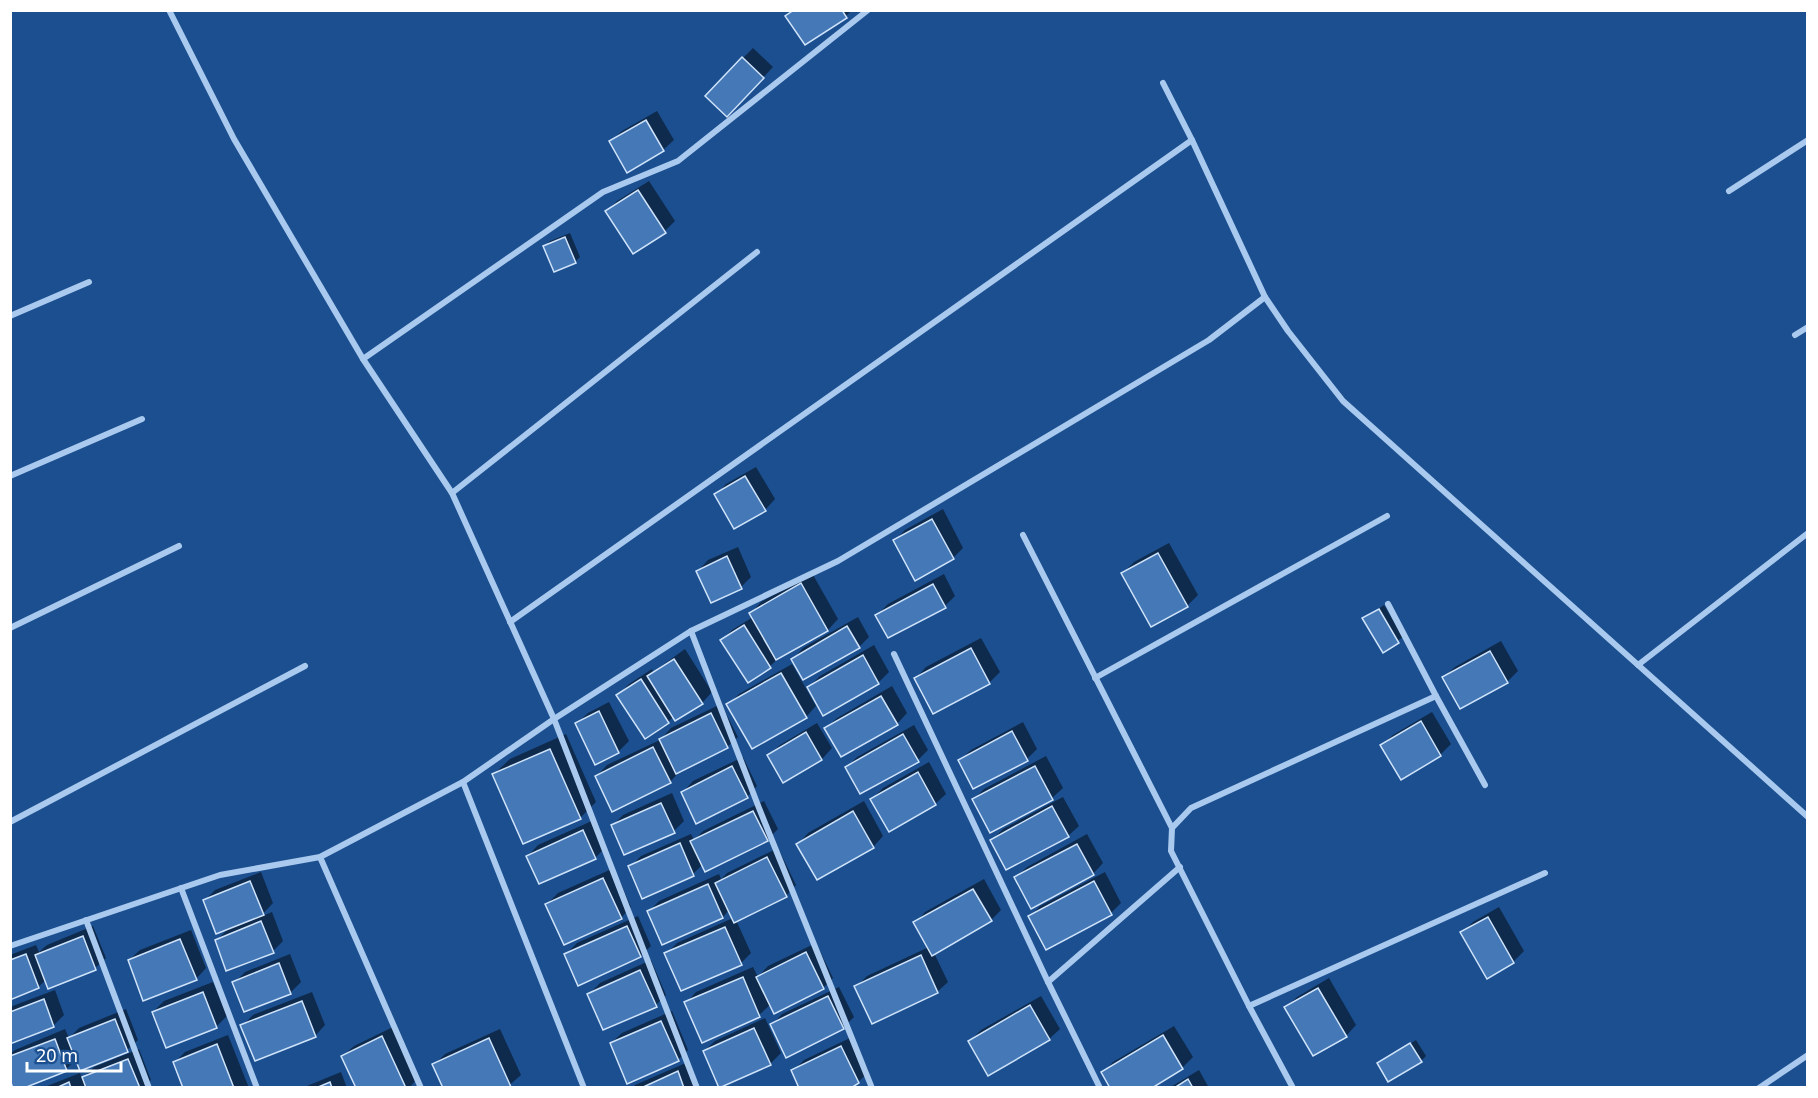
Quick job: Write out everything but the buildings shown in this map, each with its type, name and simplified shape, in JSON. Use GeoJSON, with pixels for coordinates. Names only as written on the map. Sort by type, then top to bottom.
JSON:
{"type":"FeatureCollection","features":[{"type":"Feature","properties":{"kind":"street"},"geometry":{"type":"LineString","coordinates":[[169,10],[234,139],[363,359],[452,493],[554,719],[697,1088]]}},
{"type":"Feature","properties":{"kind":"street"},"geometry":{"type":"LineString","coordinates":[[363,359],[603,192],[678,161],[868,10]]}},
{"type":"Feature","properties":{"kind":"street"},"geometry":{"type":"LineString","coordinates":[[1163,83],[1265,297],[1288,331],[1343,400],[1808,817]]}},
{"type":"Feature","properties":{"kind":"street"},"geometry":{"type":"LineString","coordinates":[[510,622],[1192,140]]}},
{"type":"Feature","properties":{"kind":"street"},"geometry":{"type":"LineString","coordinates":[[1730,191],[1808,140]]}},
{"type":"Feature","properties":{"kind":"street"},"geometry":{"type":"LineString","coordinates":[[452,493],[757,252]]}},
{"type":"Feature","properties":{"kind":"street"},"geometry":{"type":"LineString","coordinates":[[10,316],[89,282]]}},
{"type":"Feature","properties":{"kind":"street"},"geometry":{"type":"LineString","coordinates":[[10,946],[220,875],[320,857],[463,782],[554,719],[691,632],[838,561],[1209,340],[1265,297]]}},
{"type":"Feature","properties":{"kind":"street"},"geometry":{"type":"LineString","coordinates":[[1795,335],[1808,327]]}},
{"type":"Feature","properties":{"kind":"street"},"geometry":{"type":"LineString","coordinates":[[10,476],[142,419]]}},
{"type":"Feature","properties":{"kind":"street"},"geometry":{"type":"LineString","coordinates":[[1095,678],[1387,516]]}},
{"type":"Feature","properties":{"kind":"street"},"geometry":{"type":"LineString","coordinates":[[1638,665],[1808,533]]}},
{"type":"Feature","properties":{"kind":"street"},"geometry":{"type":"LineString","coordinates":[[1023,535],[1172,828],[1171,851],[1293,1088]]}},
{"type":"Feature","properties":{"kind":"street"},"geometry":{"type":"LineString","coordinates":[[10,627],[180,546]]}},
{"type":"Feature","properties":{"kind":"street"},"geometry":{"type":"LineString","coordinates":[[1388,604],[1485,785]]}},
{"type":"Feature","properties":{"kind":"street"},"geometry":{"type":"LineString","coordinates":[[691,632],[872,1088]]}},
{"type":"Feature","properties":{"kind":"street"},"geometry":{"type":"LineString","coordinates":[[894,654],[1100,1088]]}},
{"type":"Feature","properties":{"kind":"street"},"geometry":{"type":"LineString","coordinates":[[10,822],[305,666]]}},
{"type":"Feature","properties":{"kind":"street"},"geometry":{"type":"LineString","coordinates":[[1172,828],[1191,808],[1436,696]]}},
{"type":"Feature","properties":{"kind":"street"},"geometry":{"type":"LineString","coordinates":[[463,782],[584,1088]]}},
{"type":"Feature","properties":{"kind":"street"},"geometry":{"type":"LineString","coordinates":[[320,857],[421,1088]]}},
{"type":"Feature","properties":{"kind":"street"},"geometry":{"type":"LineString","coordinates":[[1048,982],[1180,867]]}},
{"type":"Feature","properties":{"kind":"street"},"geometry":{"type":"LineString","coordinates":[[1249,1006],[1545,873]]}},
{"type":"Feature","properties":{"kind":"street"},"geometry":{"type":"LineString","coordinates":[[181,888],[257,1088]]}},
{"type":"Feature","properties":{"kind":"street"},"geometry":{"type":"LineString","coordinates":[[86,920],[149,1088]]}},
{"type":"Feature","properties":{"kind":"street"},"geometry":{"type":"LineString","coordinates":[[1759,1088],[1808,1055]]}}]}
